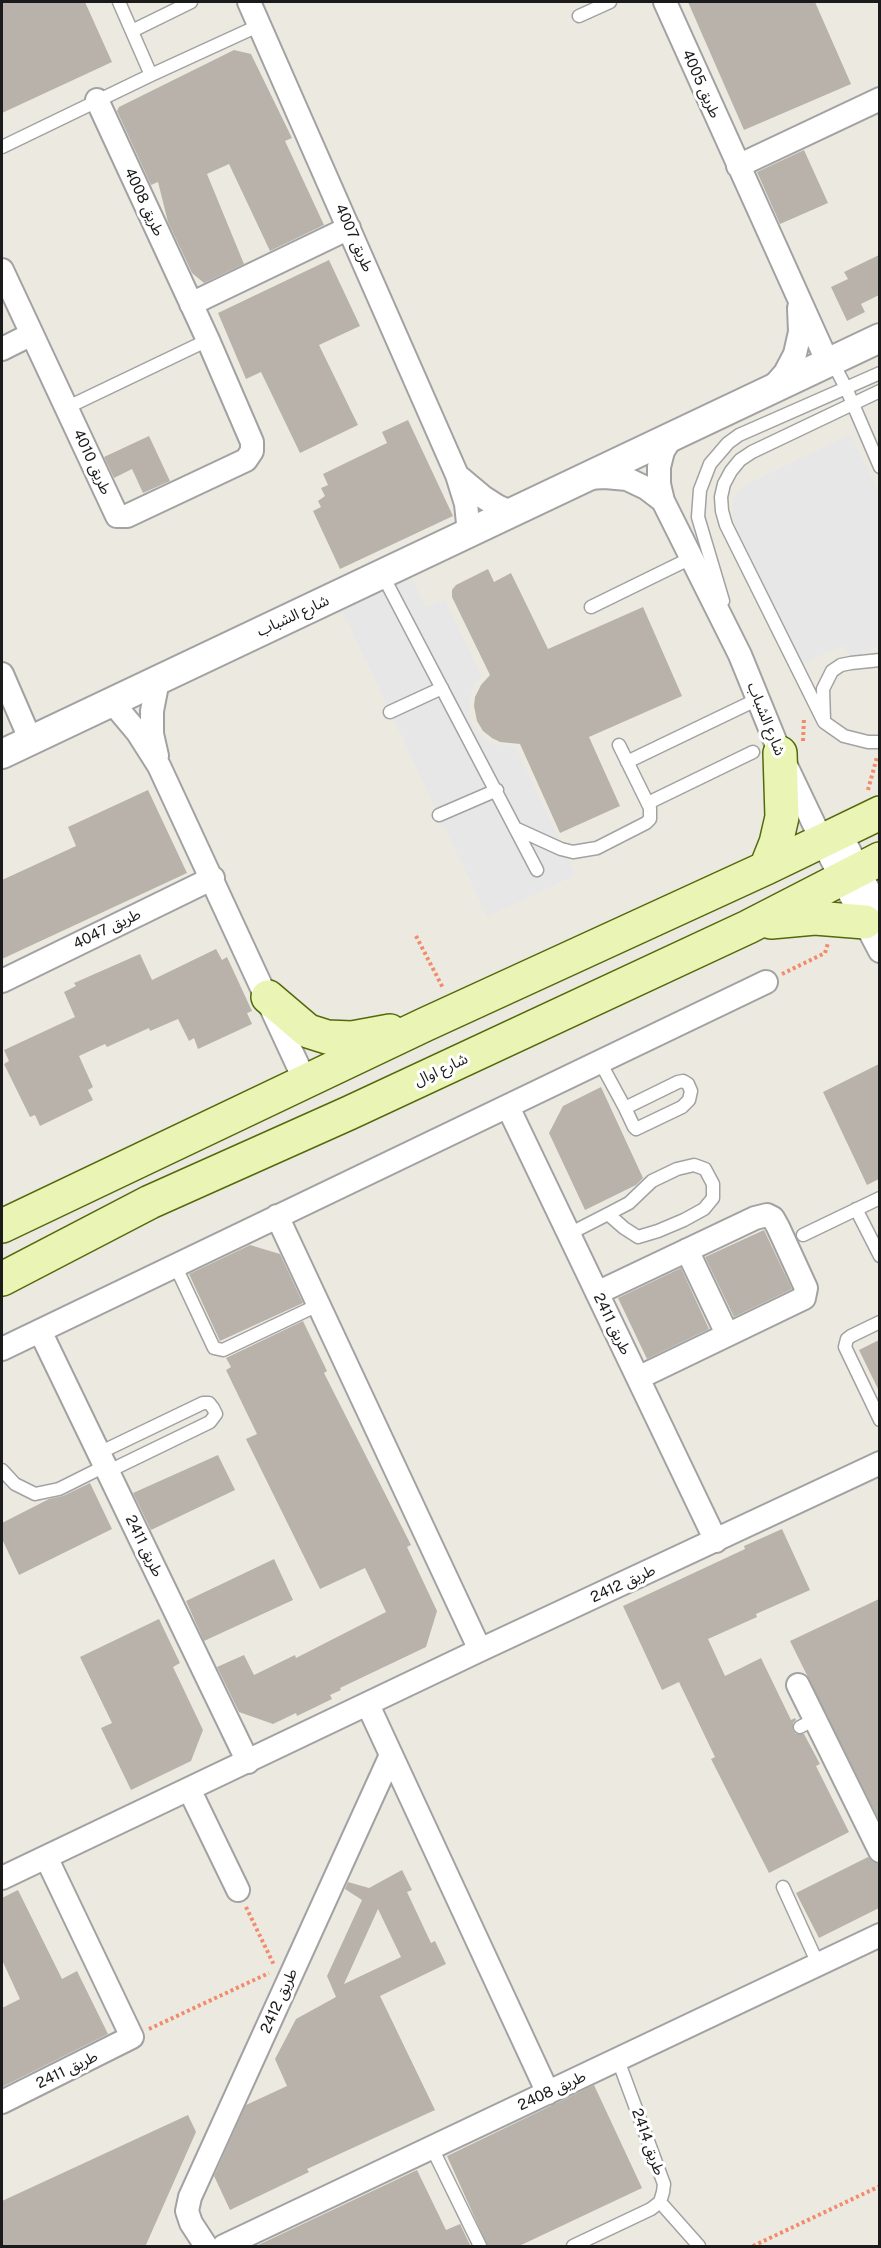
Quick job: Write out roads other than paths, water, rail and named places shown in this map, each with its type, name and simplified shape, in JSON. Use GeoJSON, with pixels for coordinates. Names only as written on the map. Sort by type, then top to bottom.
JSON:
{"type":"FeatureCollection","features":[{"type":"Feature","properties":{"kind":"main road"},"geometry":{"type":"LineString","coordinates":[[766,868],[776,843],[782,817],[779,750]]}},
{"type":"Feature","properties":{"kind":"main road"},"geometry":{"type":"LineString","coordinates":[[2,1226],[424,1025],[766,868],[879,813]]}},
{"type":"Feature","properties":{"kind":"main road","name":"شارع اوال"},"geometry":{"type":"LineString","coordinates":[[2,1279],[150,1202],[349,1113],[748,927],[860,869]]}},
{"type":"Feature","properties":{"kind":"main road"},"geometry":{"type":"LineString","coordinates":[[748,927],[804,918],[872,917]]}},
{"type":"Feature","properties":{"kind":"main road"},"geometry":{"type":"LineString","coordinates":[[268,997],[308,1031],[327,1037],[352,1038],[424,1025]]}},
{"type":"Feature","properties":{"kind":"main road"},"geometry":{"type":"LineString","coordinates":[[150,1202],[170,1176],[252,1132],[286,1110],[298,1097],[306,1083]]}},
{"type":"Feature","properties":{"kind":"street","name":"طريق 4007"},"geometry":{"type":"LineString","coordinates":[[249,2],[457,475],[466,504],[469,533]]}},
{"type":"Feature","properties":{"kind":"street","name":"طريق 4005"},"geometry":{"type":"LineString","coordinates":[[665,2],[738,166],[830,362]]}},
{"type":"Feature","properties":{"kind":"street"},"geometry":{"type":"LineString","coordinates":[[738,166],[879,99]]}},
{"type":"Feature","properties":{"kind":"street","name":"طريق 4008"},"geometry":{"type":"LineString","coordinates":[[97,100],[208,340],[252,442],[252,451]]}},
{"type":"Feature","properties":{"kind":"street"},"geometry":{"type":"LineString","coordinates":[[191,304],[349,228]]}},
{"type":"Feature","properties":{"kind":"street","name":"طريق 4010"},"geometry":{"type":"LineString","coordinates":[[2,270],[117,516],[127,516],[246,460],[252,451]]}},
{"type":"Feature","properties":{"kind":"street","name":"طريق 4005"},"geometry":{"type":"LineString","coordinates":[[770,390],[785,373],[795,354],[800,332],[795,288]]}},
{"type":"Feature","properties":{"kind":"street"},"geometry":{"type":"LineString","coordinates":[[2,348],[32,334]]}},
{"type":"Feature","properties":{"kind":"street","name":"شارع الشباب"},"geometry":{"type":"LineString","coordinates":[[2,754],[879,338]]}},
{"type":"Feature","properties":{"kind":"street","name":"شارع الشباب"},"geometry":{"type":"LineString","coordinates":[[672,437],[663,451],[659,467],[659,484],[663,501],[740,655],[779,750],[831,837],[860,869],[879,951]]}},
{"type":"Feature","properties":{"kind":"street","name":"طريق 4007"},"geometry":{"type":"LineString","coordinates":[[457,475],[483,497],[512,513]]}},
{"type":"Feature","properties":{"kind":"street","name":"شارع الشباب"},"geometry":{"type":"LineString","coordinates":[[584,478],[627,479],[646,488],[663,501]]}},
{"type":"Feature","properties":{"kind":"street"},"geometry":{"type":"LineString","coordinates":[[2,674],[31,741]]}},
{"type":"Feature","properties":{"kind":"street"},"geometry":{"type":"LineString","coordinates":[[158,680],[152,711],[152,734],[159,766]]}},
{"type":"Feature","properties":{"kind":"street"},"geometry":{"type":"LineString","coordinates":[[112,702],[138,733],[159,766],[213,878],[306,1083]]}},
{"type":"Feature","properties":{"kind":"street","name":"طريق 4047"},"geometry":{"type":"LineString","coordinates":[[2,981],[213,878]]}},
{"type":"Feature","properties":{"kind":"street"},"geometry":{"type":"LineString","coordinates":[[2,1348],[766,982]]}},
{"type":"Feature","properties":{"kind":"street","name":"طريق 2411"},"geometry":{"type":"LineString","coordinates":[[508,1107],[716,1541]]}},
{"type":"Feature","properties":{"kind":"street"},"geometry":{"type":"LineString","coordinates":[[597,1293],[761,1216],[767,1215],[773,1218],[778,1227],[806,1288],[804,1298],[638,1378]]}},
{"type":"Feature","properties":{"kind":"street"},"geometry":{"type":"LineString","coordinates":[[278,1216],[480,1650]]}},
{"type":"Feature","properties":{"kind":"street"},"geometry":{"type":"LineString","coordinates":[[687,1250],[728,1334]]}},
{"type":"Feature","properties":{"kind":"street","name":"طريق 2411"},"geometry":{"type":"LineString","coordinates":[[40,1330],[248,1762]]}},
{"type":"Feature","properties":{"kind":"street","name":"طريق 2412"},"geometry":{"type":"LineString","coordinates":[[4,1869],[46,1857],[480,1650],[879,1464]]}},
{"type":"Feature","properties":{"kind":"street"},"geometry":{"type":"LineString","coordinates":[[798,1685],[807,1723],[879,1851]]}},
{"type":"Feature","properties":{"kind":"street"},"geometry":{"type":"LineString","coordinates":[[368,1705],[548,2093]]}},
{"type":"Feature","properties":{"kind":"street","name":"طريق 2412"},"geometry":{"type":"LineString","coordinates":[[206,2247],[190,2223],[187,2211],[190,2197],[391,1755]]}},
{"type":"Feature","properties":{"kind":"street"},"geometry":{"type":"LineString","coordinates":[[189,1790],[238,1890]]}},
{"type":"Feature","properties":{"kind":"street","name":"طريق 2411"},"geometry":{"type":"LineString","coordinates":[[2,2102],[132,2037],[46,1857]]}},
{"type":"Feature","properties":{"kind":"street","name":"طريق 2408"},"geometry":{"type":"LineString","coordinates":[[224,2247],[879,1935]]}},
{"type":"Feature","properties":{"kind":"lane"},"geometry":{"type":"LineString","coordinates":[[119,2],[151,75]]}},
{"type":"Feature","properties":{"kind":"lane"},"geometry":{"type":"LineString","coordinates":[[132,31],[191,2]]}},
{"type":"Feature","properties":{"kind":"lane"},"geometry":{"type":"LineString","coordinates":[[579,16],[610,2]]}},
{"type":"Feature","properties":{"kind":"lane"},"geometry":{"type":"LineString","coordinates":[[2,147],[97,100],[260,25]]}},
{"type":"Feature","properties":{"kind":"lane"},"geometry":{"type":"LineString","coordinates":[[66,408],[208,340]]}},
{"type":"Feature","properties":{"kind":"lane"},"geometry":{"type":"LineString","coordinates":[[830,362],[846,388],[879,467]]}},
{"type":"Feature","properties":{"kind":"lane"},"geometry":{"type":"LineString","coordinates":[[740,655],[700,524],[698,504],[704,477],[718,453],[739,435],[879,373]]}},
{"type":"Feature","properties":{"kind":"lane"},"geometry":{"type":"LineString","coordinates":[[879,391],[752,452],[740,460],[724,484],[721,497],[726,525],[824,722],[844,736],[868,742],[879,742]]}},
{"type":"Feature","properties":{"kind":"lane"},"geometry":{"type":"LineString","coordinates":[[591,607],[691,558]]}},
{"type":"Feature","properties":{"kind":"lane"},"geometry":{"type":"LineString","coordinates":[[382,574],[537,870]]}},
{"type":"Feature","properties":{"kind":"lane"},"geometry":{"type":"LineString","coordinates":[[824,722],[823,689],[832,671],[841,665],[879,660]]}},
{"type":"Feature","properties":{"kind":"lane"},"geometry":{"type":"LineString","coordinates":[[390,712],[442,688]]}},
{"type":"Feature","properties":{"kind":"lane"},"geometry":{"type":"LineString","coordinates":[[627,762],[758,699]]}},
{"type":"Feature","properties":{"kind":"lane"},"geometry":{"type":"LineString","coordinates":[[517,830],[561,849],[586,851],[597,848],[646,823],[651,813],[648,802],[619,745]]}},
{"type":"Feature","properties":{"kind":"lane"},"geometry":{"type":"LineString","coordinates":[[648,802],[779,750]]}},
{"type":"Feature","properties":{"kind":"lane"},"geometry":{"type":"LineString","coordinates":[[439,815],[496,790]]}},
{"type":"Feature","properties":{"kind":"lane"},"geometry":{"type":"LineString","coordinates":[[600,1062],[636,1129],[682,1107],[689,1100],[691,1091],[688,1084],[683,1081],[678,1082],[625,1108]]}},
{"type":"Feature","properties":{"kind":"lane"},"geometry":{"type":"LineString","coordinates":[[569,1234],[629,1203],[652,1181],[677,1168],[694,1165],[705,1169],[713,1184],[713,1198],[704,1209],[658,1231],[638,1237],[608,1214]]}},
{"type":"Feature","properties":{"kind":"lane"},"geometry":{"type":"LineString","coordinates":[[803,1235],[879,1198]]}},
{"type":"Feature","properties":{"kind":"lane"},"geometry":{"type":"LineString","coordinates":[[856,1209],[879,1256]]}},
{"type":"Feature","properties":{"kind":"lane"},"geometry":{"type":"LineString","coordinates":[[175,1265],[214,1348],[223,1350],[318,1305]]}},
{"type":"Feature","properties":{"kind":"lane"},"geometry":{"type":"LineString","coordinates":[[879,1322],[851,1336],[847,1339],[845,1347],[879,1420]]}},
{"type":"Feature","properties":{"kind":"lane"},"geometry":{"type":"LineString","coordinates":[[2,1470],[15,1484],[35,1494],[59,1489],[203,1403],[209,1403],[213,1407],[216,1414],[210,1422],[104,1464]]}},
{"type":"Feature","properties":{"kind":"lane"},"geometry":{"type":"LineString","coordinates":[[783,1887],[818,1964]]}},
{"type":"Feature","properties":{"kind":"lane","name":"طريق 2414"},"geometry":{"type":"LineString","coordinates":[[618,2060],[664,2184],[660,2202]]}},
{"type":"Feature","properties":{"kind":"lane"},"geometry":{"type":"LineString","coordinates":[[432,2148],[480,2247]]}},
{"type":"Feature","properties":{"kind":"lane"},"geometry":{"type":"LineString","coordinates":[[582,2245],[660,2202],[699,2247]]}}]}
